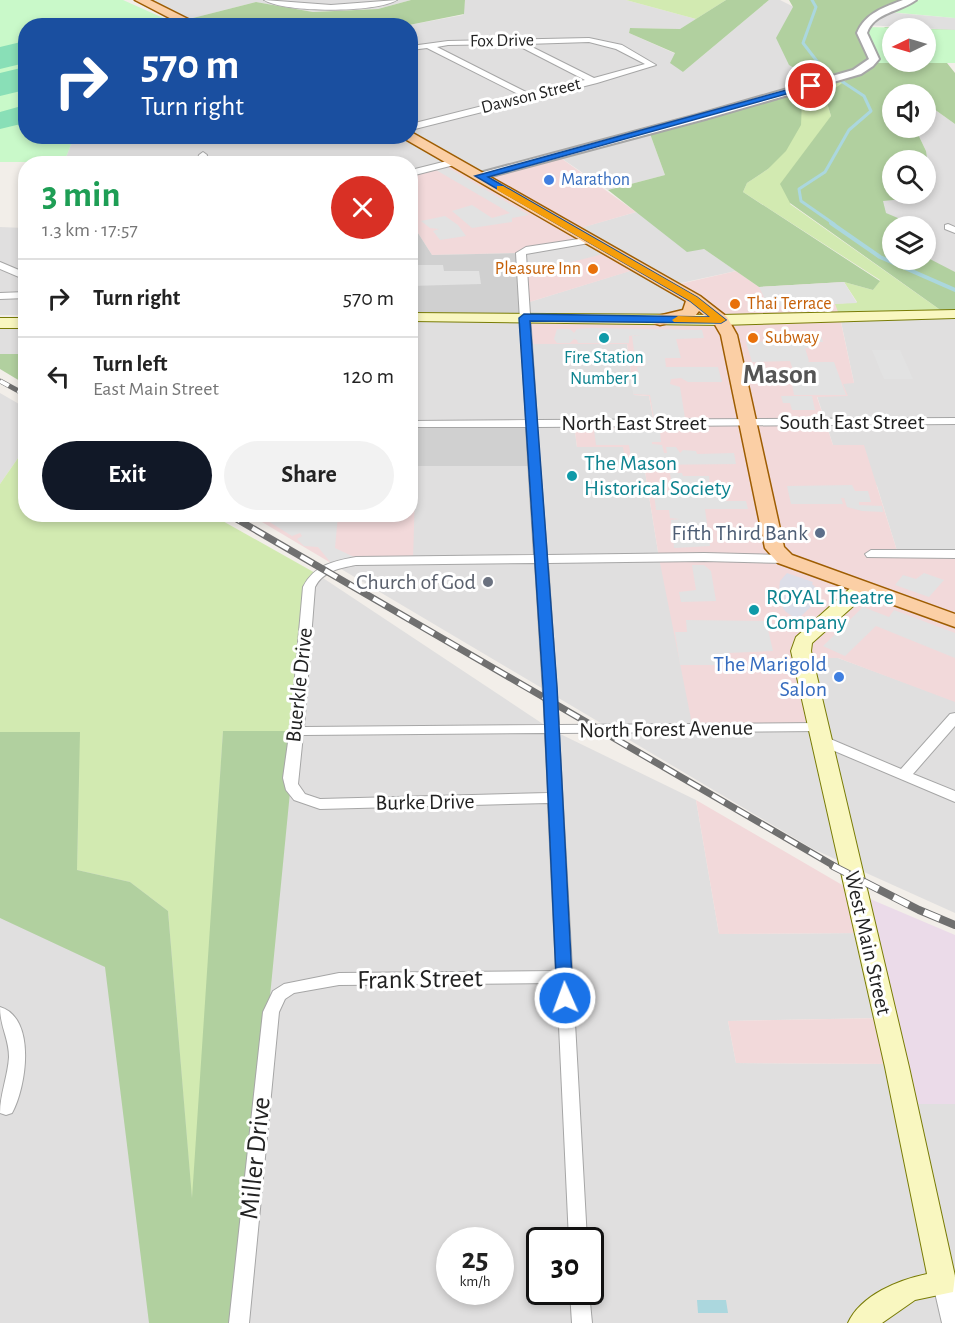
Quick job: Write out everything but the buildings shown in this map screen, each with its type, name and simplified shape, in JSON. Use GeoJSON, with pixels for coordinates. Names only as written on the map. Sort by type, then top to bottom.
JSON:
{"type":"FeatureCollection","features":[{"type":"Feature","properties":{"kind":"main road"},"geometry":{"type":"LineString","coordinates":[[141,0],[179,18]]}},
{"type":"Feature","properties":{"kind":"main road"},"geometry":{"type":"LineString","coordinates":[[418,141],[694,299],[721,320],[729,335],[780,553],[862,588],[955,621]]}},
{"type":"Feature","properties":{"kind":"main road"},"geometry":{"type":"LineString","coordinates":[[660,320],[689,313],[694,306],[694,299]]}},
{"type":"Feature","properties":{"kind":"main road"},"geometry":{"type":"LineString","coordinates":[[418,317],[721,320],[955,314]]}},
{"type":"Feature","properties":{"kind":"main road"},"geometry":{"type":"LineString","coordinates":[[0,323],[18,323]]}},
{"type":"Feature","properties":{"kind":"main road","name":"West Main Street"},"geometry":{"type":"LineString","coordinates":[[862,588],[803,641],[801,651],[949,1285]]}},
{"type":"Feature","properties":{"kind":"main road"},"geometry":{"type":"LineString","coordinates":[[862,1323],[892,1297],[918,1286],[949,1285]]}},
{"type":"Feature","properties":{"kind":"street"},"geometry":{"type":"LineString","coordinates":[[268,0],[306,7],[378,4],[393,0]]}},
{"type":"Feature","properties":{"kind":"street"},"geometry":{"type":"LineString","coordinates":[[480,176],[857,72],[874,59],[862,33],[865,25],[873,18],[911,0]]}},
{"type":"Feature","properties":{"kind":"street","name":"Fox Drive"},"geometry":{"type":"LineString","coordinates":[[418,47],[514,41],[594,40],[633,53],[650,62],[652,66]]}},
{"type":"Feature","properties":{"kind":"street"},"geometry":{"type":"LineString","coordinates":[[514,41],[594,81]]}},
{"type":"Feature","properties":{"kind":"street"},"geometry":{"type":"LineString","coordinates":[[428,45],[530,97]]}},
{"type":"Feature","properties":{"kind":"street","name":"Dawson Street"},"geometry":{"type":"LineString","coordinates":[[418,125],[652,66]]}},
{"type":"Feature","properties":{"kind":"street"},"geometry":{"type":"LineString","coordinates":[[418,171],[455,162]]}},
{"type":"Feature","properties":{"kind":"street"},"geometry":{"type":"LineString","coordinates":[[577,1227],[552,730],[521,253],[536,247],[592,240]]}},
{"type":"Feature","properties":{"kind":"street"},"geometry":{"type":"LineString","coordinates":[[0,265],[18,273]]}},
{"type":"Feature","properties":{"kind":"street"},"geometry":{"type":"LineString","coordinates":[[0,296],[18,295]]}},
{"type":"Feature","properties":{"kind":"street","name":"South East Street"},"geometry":{"type":"LineString","coordinates":[[748,423],[955,421]]}},
{"type":"Feature","properties":{"kind":"street","name":"North East Street"},"geometry":{"type":"LineString","coordinates":[[418,424],[748,423]]}},
{"type":"Feature","properties":{"kind":"street"},"geometry":{"type":"LineString","coordinates":[[540,559],[722,558],[780,553]]}},
{"type":"Feature","properties":{"kind":"street"},"geometry":{"type":"LineString","coordinates":[[871,554],[955,554]]}},
{"type":"Feature","properties":{"kind":"street","name":"Buerkle Drive"},"geometry":{"type":"LineString","coordinates":[[297,796],[290,786],[290,778],[309,587],[317,574],[356,561],[540,559]]}},
{"type":"Feature","properties":{"kind":"street"},"geometry":{"type":"LineString","coordinates":[[903,776],[955,717]]}},
{"type":"Feature","properties":{"kind":"street","name":"North Forest Avenue"},"geometry":{"type":"LineString","coordinates":[[296,731],[552,730],[821,734]]}},
{"type":"Feature","properties":{"kind":"street"},"geometry":{"type":"LineString","coordinates":[[821,734],[903,776],[955,797]]}},
{"type":"Feature","properties":{"kind":"street","name":"Burke Drive"},"geometry":{"type":"LineString","coordinates":[[297,796],[308,802],[320,804],[555,798]]}},
{"type":"Feature","properties":{"kind":"street","name":"Frank Street"},"geometry":{"type":"LineString","coordinates":[[279,995],[302,984],[339,979],[564,977]]}},
{"type":"Feature","properties":{"kind":"street","name":"Miller Drive"},"geometry":{"type":"LineString","coordinates":[[239,1323],[270,1012],[279,995]]}},
{"type":"Feature","properties":{"kind":"street"},"geometry":{"type":"LineString","coordinates":[[0,1013],[7,1019],[16,1036],[18,1055],[16,1076],[6,1108]]}},
{"type":"Feature","properties":{"kind":"street","name":"West Main Street"},"geometry":{"type":"LineString","coordinates":[[949,1285],[952,1323]]}},
{"type":"Feature","properties":{"kind":"street"},"geometry":{"type":"LineString","coordinates":[[581,1305],[582,1323]]}},
{"type":"Feature","properties":{"kind":"shaded area"},"geometry":{"type":"Polygon","coordinates":[[[141,0],[411,0],[378,9],[313,12],[256,2],[193,18],[181,18],[141,0]]]}},
{"type":"Feature","properties":{"kind":"shaded area"},"geometry":{"type":"Polygon","coordinates":[[[465,0],[626,0],[696,19],[680,29],[630,28],[629,33],[676,54],[683,72],[769,0],[780,0],[794,7],[820,83],[649,131],[665,175],[608,190],[558,156],[480,176],[418,173],[418,156],[66,156],[71,144],[418,144],[418,23],[463,15],[465,0]]]}},
{"type":"Feature","properties":{"kind":"shaded area"},"geometry":{"type":"Polygon","coordinates":[[[885,12],[955,18],[955,30],[936,29],[936,18],[882,18],[882,26],[865,25],[885,12]]]}},
{"type":"Feature","properties":{"kind":"shaded area"},"geometry":{"type":"Polygon","coordinates":[[[936,110],[955,124],[955,280],[936,267],[936,216],[882,216],[882,249],[852,236],[882,198],[882,204],[936,204],[936,150],[926,150],[920,138],[936,138],[936,110]]]}},
{"type":"Feature","properties":{"kind":"shaded area"},"geometry":{"type":"Polygon","coordinates":[[[558,156],[636,212],[574,230],[592,240],[521,253],[432,255],[418,233],[418,171],[455,162],[480,176],[558,156]]]}},
{"type":"Feature","properties":{"kind":"shaded area"},"geometry":{"type":"Polygon","coordinates":[[[447,167],[529,215],[512,218],[512,222],[472,228],[452,211],[472,205],[492,218],[510,213],[436,170],[447,167]]]}},
{"type":"Feature","properties":{"kind":"shaded area"},"geometry":{"type":"Polygon","coordinates":[[[636,212],[704,249],[736,271],[672,285],[721,320],[627,344],[634,395],[649,396],[654,423],[574,424],[577,447],[623,447],[644,465],[659,558],[802,658],[838,658],[955,701],[955,913],[813,849],[336,566],[412,560],[413,522],[418,522],[418,466],[534,466],[418,426],[418,317],[523,304],[639,268],[521,275],[521,253],[573,230],[636,212]]]}},
{"type":"Feature","properties":{"kind":"shaded area"},"geometry":{"type":"Polygon","coordinates":[[[445,216],[458,225],[466,236],[440,240],[433,231],[439,229],[430,228],[421,221],[445,216]]]}},
{"type":"Feature","properties":{"kind":"shaded area"},"geometry":{"type":"Polygon","coordinates":[[[0,227],[18,228],[18,315],[0,315],[0,227]]]}},
{"type":"Feature","properties":{"kind":"shaded area"},"geometry":{"type":"Polygon","coordinates":[[[418,233],[432,255],[521,253],[524,318],[418,317],[418,233]]]}},
{"type":"Feature","properties":{"kind":"shaded area"},"geometry":{"type":"Polygon","coordinates":[[[611,252],[640,268],[523,304],[521,275],[611,252]]]}},
{"type":"Feature","properties":{"kind":"shaded area"},"geometry":{"type":"Polygon","coordinates":[[[418,265],[443,265],[444,271],[479,271],[481,284],[418,286],[418,265]]]}},
{"type":"Feature","properties":{"kind":"shaded area"},"geometry":{"type":"Polygon","coordinates":[[[736,271],[759,287],[844,282],[840,318],[854,383],[843,384],[848,396],[817,397],[833,445],[864,445],[898,554],[955,554],[955,702],[838,658],[803,658],[820,727],[693,729],[659,558],[644,465],[626,465],[623,447],[577,447],[574,424],[654,423],[649,396],[634,395],[627,344],[527,344],[524,318],[720,320],[671,286],[736,271]]]}},
{"type":"Feature","properties":{"kind":"shaded area"},"geometry":{"type":"Polygon","coordinates":[[[844,282],[857,303],[769,307],[759,287],[844,282]]]}},
{"type":"Feature","properties":{"kind":"shaded area"},"geometry":{"type":"Polygon","coordinates":[[[955,314],[955,554],[898,554],[877,486],[833,445],[817,396],[847,396],[842,383],[854,383],[840,317],[955,314]]]}},
{"type":"Feature","properties":{"kind":"shaded area"},"geometry":{"type":"Polygon","coordinates":[[[0,323],[18,323],[18,378],[0,368],[0,323]]]}},
{"type":"Feature","properties":{"kind":"shaded area"},"geometry":{"type":"Polygon","coordinates":[[[557,329],[570,329],[574,333],[577,329],[702,330],[704,338],[676,339],[681,358],[665,358],[666,367],[718,367],[722,382],[688,382],[681,378],[671,379],[670,384],[680,387],[685,418],[654,418],[650,395],[634,394],[629,380],[639,380],[637,367],[645,366],[643,358],[635,358],[632,336],[640,335],[629,336],[629,343],[578,343],[574,339],[570,343],[557,343],[554,339],[557,329]]]}},
{"type":"Feature","properties":{"kind":"shaded area"},"geometry":{"type":"Polygon","coordinates":[[[820,333],[823,342],[814,342],[816,348],[805,348],[808,362],[834,362],[846,395],[794,395],[792,384],[797,382],[790,361],[752,362],[746,342],[791,341],[789,334],[820,333]]]}},
{"type":"Feature","properties":{"kind":"shaded area"},"geometry":{"type":"Polygon","coordinates":[[[872,350],[900,350],[913,379],[884,379],[872,350]]]}},
{"type":"Feature","properties":{"kind":"shaded area"},"geometry":{"type":"Polygon","coordinates":[[[0,393],[18,403],[18,458],[0,484],[0,393]]]}},
{"type":"Feature","properties":{"kind":"shaded area"},"geometry":{"type":"Polygon","coordinates":[[[781,396],[812,396],[815,410],[792,410],[790,403],[783,403],[781,396]]]}},
{"type":"Feature","properties":{"kind":"shaded area"},"geometry":{"type":"Polygon","coordinates":[[[418,424],[532,424],[535,466],[418,466],[418,424]]]}},
{"type":"Feature","properties":{"kind":"shaded area"},"geometry":{"type":"Polygon","coordinates":[[[637,428],[660,430],[661,442],[652,442],[652,444],[662,445],[664,453],[667,453],[666,447],[676,447],[680,453],[683,450],[696,451],[697,454],[734,453],[736,464],[645,465],[641,458],[631,458],[629,445],[596,445],[594,430],[637,428]]]}},
{"type":"Feature","properties":{"kind":"shaded area"},"geometry":{"type":"Polygon","coordinates":[[[670,473],[682,473],[683,476],[709,476],[710,485],[672,485],[670,473]]]}},
{"type":"Feature","properties":{"kind":"shaded area"},"geometry":{"type":"Polygon","coordinates":[[[852,485],[855,491],[868,491],[871,502],[859,502],[859,505],[882,506],[883,512],[862,511],[847,507],[844,498],[841,498],[843,504],[791,504],[787,486],[852,485]]]}},
{"type":"Feature","properties":{"kind":"shaded area"},"geometry":{"type":"Polygon","coordinates":[[[654,493],[719,494],[720,501],[746,501],[748,509],[705,509],[710,546],[674,548],[673,535],[683,533],[672,532],[671,520],[680,519],[670,518],[669,510],[656,510],[654,493]]]}},
{"type":"Feature","properties":{"kind":"shaded area"},"geometry":{"type":"Polygon","coordinates":[[[262,522],[414,522],[413,560],[336,566],[262,522]]]}},
{"type":"Feature","properties":{"kind":"shaded area"},"geometry":{"type":"Polygon","coordinates":[[[269,522],[337,522],[335,548],[354,557],[331,563],[318,547],[304,546],[297,539],[302,536],[300,533],[292,536],[269,522]]]}},
{"type":"Feature","properties":{"kind":"shaded area"},"geometry":{"type":"Polygon","coordinates":[[[692,565],[704,565],[711,571],[716,601],[681,602],[679,592],[696,590],[692,565]]]}},
{"type":"Feature","properties":{"kind":"shaded area"},"geometry":{"type":"Polygon","coordinates":[[[787,573],[813,582],[812,584],[820,591],[818,596],[821,597],[797,620],[785,611],[778,599],[780,581],[787,573]]]}},
{"type":"Feature","properties":{"kind":"shaded area"},"geometry":{"type":"Polygon","coordinates":[[[924,573],[944,580],[929,597],[895,585],[903,575],[916,579],[924,573]]]}},
{"type":"Feature","properties":{"kind":"shaded area"},"geometry":{"type":"Polygon","coordinates":[[[317,574],[552,730],[696,800],[719,934],[865,933],[884,1018],[728,1021],[736,1063],[896,1064],[905,1104],[955,1104],[955,1323],[0,1323],[0,732],[309,587],[317,574]]]}},
{"type":"Feature","properties":{"kind":"shaded area"},"geometry":{"type":"Polygon","coordinates":[[[863,607],[889,617],[894,610],[955,633],[955,658],[876,626],[845,656],[823,646],[863,607]]]}},
{"type":"Feature","properties":{"kind":"shaded area"},"geometry":{"type":"Polygon","coordinates":[[[686,620],[766,621],[773,651],[727,653],[729,665],[680,665],[675,632],[687,632],[686,620]]]}},
{"type":"Feature","properties":{"kind":"shaded area"},"geometry":{"type":"Polygon","coordinates":[[[696,800],[856,893],[865,933],[719,934],[696,800]]]}},
{"type":"Feature","properties":{"kind":"shaded area"},"geometry":{"type":"Polygon","coordinates":[[[856,893],[955,935],[955,1104],[905,1104],[856,893]]]}},
{"type":"Feature","properties":{"kind":"shaded area"},"geometry":{"type":"Polygon","coordinates":[[[884,1018],[896,1064],[736,1063],[728,1021],[884,1018]]]}},
{"type":"Feature","properties":{"kind":"green space"},"geometry":{"type":"Polygon","coordinates":[[[0,0],[123,0],[163,18],[18,18],[18,144],[71,144],[66,156],[18,156],[18,162],[0,162],[0,0]]]}},
{"type":"Feature","properties":{"kind":"green space"},"geometry":{"type":"Polygon","coordinates":[[[411,0],[465,0],[464,14],[418,23],[418,18],[193,18],[256,2],[313,12],[378,9],[411,0]]]}},
{"type":"Feature","properties":{"kind":"green space"},"geometry":{"type":"Polygon","coordinates":[[[626,0],[726,0],[696,19],[626,0]]]}},
{"type":"Feature","properties":{"kind":"green space"},"geometry":{"type":"Polygon","coordinates":[[[726,0],[769,0],[683,72],[670,63],[675,53],[629,33],[630,28],[680,29],[726,0]]]}},
{"type":"Feature","properties":{"kind":"green space"},"geometry":{"type":"Polygon","coordinates":[[[789,0],[911,0],[865,25],[873,61],[878,34],[882,30],[882,72],[936,72],[936,29],[955,30],[955,62],[947,63],[955,73],[955,124],[936,110],[936,84],[882,84],[882,138],[920,138],[926,150],[882,150],[882,204],[886,213],[893,216],[882,216],[882,268],[790,203],[780,184],[831,116],[827,103],[834,89],[868,64],[820,83],[789,65],[776,38],[793,7],[789,0]]]}},
{"type":"Feature","properties":{"kind":"green space"},"geometry":{"type":"Polygon","coordinates":[[[919,0],[955,0],[955,18],[889,12],[919,0]]]}},
{"type":"Feature","properties":{"kind":"green space"},"geometry":{"type":"Polygon","coordinates":[[[865,27],[882,27],[882,63],[876,63],[865,27]]]}},
{"type":"Feature","properties":{"kind":"green space"},"geometry":{"type":"Polygon","coordinates":[[[936,29],[955,30],[955,63],[936,63],[936,29]]]}},
{"type":"Feature","properties":{"kind":"green space"},"geometry":{"type":"Polygon","coordinates":[[[18,43],[18,65],[0,69],[0,47],[18,43]]]}},
{"type":"Feature","properties":{"kind":"green space"},"geometry":{"type":"Polygon","coordinates":[[[18,69],[18,92],[0,96],[0,73],[18,69]]]}},
{"type":"Feature","properties":{"kind":"green space"},"geometry":{"type":"Polygon","coordinates":[[[857,72],[827,103],[831,116],[790,204],[946,314],[840,317],[835,304],[857,302],[844,282],[873,290],[880,280],[743,192],[747,183],[768,169],[800,125],[802,101],[811,86],[857,72]]]}},
{"type":"Feature","properties":{"kind":"green space"},"geometry":{"type":"Polygon","coordinates":[[[811,86],[802,101],[801,125],[786,151],[768,169],[747,183],[743,192],[880,281],[873,290],[844,282],[759,287],[704,249],[687,252],[608,190],[665,175],[649,131],[811,86]]]}},
{"type":"Feature","properties":{"kind":"green space"},"geometry":{"type":"Polygon","coordinates":[[[18,107],[18,125],[0,129],[0,112],[18,107]]]}},
{"type":"Feature","properties":{"kind":"green space"},"geometry":{"type":"Polygon","coordinates":[[[936,262],[955,272],[955,314],[946,314],[884,270],[936,270],[936,262]]]}},
{"type":"Feature","properties":{"kind":"green space"},"geometry":{"type":"Polygon","coordinates":[[[0,354],[18,354],[18,380],[0,369],[0,354]]]}},
{"type":"Feature","properties":{"kind":"green space"},"geometry":{"type":"Polygon","coordinates":[[[18,458],[18,522],[224,522],[317,574],[309,587],[296,731],[223,731],[193,1213],[168,911],[130,882],[77,870],[79,732],[0,732],[0,484],[18,458]]]}},
{"type":"Feature","properties":{"kind":"green space"},"geometry":{"type":"Polygon","coordinates":[[[223,731],[296,731],[238,1323],[149,1323],[105,967],[0,918],[0,732],[80,732],[77,870],[130,882],[168,911],[192,1198],[223,731]]]}},
{"type":"Feature","properties":{"kind":"water"},"geometry":{"type":"Polygon","coordinates":[[[697,1300],[726,1300],[728,1313],[698,1313],[697,1300]]]}},
{"type":"Feature","properties":{"kind":"waterway"},"geometry":{"type":"LineString","coordinates":[[812,0],[816,7],[803,43],[823,69],[864,96],[871,111],[849,130],[825,172],[799,189],[801,201],[834,224]]}},
{"type":"Feature","properties":{"kind":"waterway"},"geometry":{"type":"LineString","coordinates":[[831,223],[880,257],[955,290]]}},
{"type":"Feature","properties":{"kind":"railway"},"geometry":{"type":"LineString","coordinates":[[0,381],[18,391]]}},
{"type":"Feature","properties":{"kind":"railway"},"geometry":{"type":"LineString","coordinates":[[242,522],[836,867]]}},
{"type":"Feature","properties":{"kind":"railway"},"geometry":{"type":"LineString","coordinates":[[833,866],[919,910],[955,925]]}},
{"type":"Feature","properties":{"kind":"slow traffic"},"geometry":{"type":"LineString","coordinates":[[500,188],[694,299],[721,320],[678,320]]}},
{"type":"Feature","properties":{"kind":"place","name":"Marathon"},"geometry":{"type":"Point","coordinates":[549,180]}},
{"type":"Feature","properties":{"kind":"place","name":"Pleasure Inn"},"geometry":{"type":"Point","coordinates":[593,269]}},
{"type":"Feature","properties":{"kind":"place","name":"Thai Terrace"},"geometry":{"type":"Point","coordinates":[735,304]}},
{"type":"Feature","properties":{"kind":"place","name":"Fire Station Number 1"},"geometry":{"type":"Point","coordinates":[604,338]}},
{"type":"Feature","properties":{"kind":"place","name":"Subway"},"geometry":{"type":"Point","coordinates":[753,338]}},
{"type":"Feature","properties":{"kind":"place","name":"The Mason Historical Society"},"geometry":{"type":"Point","coordinates":[572,476]}},
{"type":"Feature","properties":{"kind":"place","name":"Fifth Third Bank"},"geometry":{"type":"Point","coordinates":[820,533]}},
{"type":"Feature","properties":{"kind":"place","name":"Church of God"},"geometry":{"type":"Point","coordinates":[488,582]}},
{"type":"Feature","properties":{"kind":"place","name":"ROYAL Theatre Company"},"geometry":{"type":"Point","coordinates":[754,610]}},
{"type":"Feature","properties":{"kind":"place","name":"The Marigold Salon"},"geometry":{"type":"Point","coordinates":[839,677]}},
{"type":"Feature","properties":{"kind":"district","name":"Mason"},"geometry":{"type":"Point","coordinates":[780,375]}},
{"type":"Feature","properties":{"kind":"route"},"geometry":{"type":"LineString","coordinates":[[565,998],[550,687],[524,318],[721,320],[694,299],[480,176],[811,86]]}}]}
